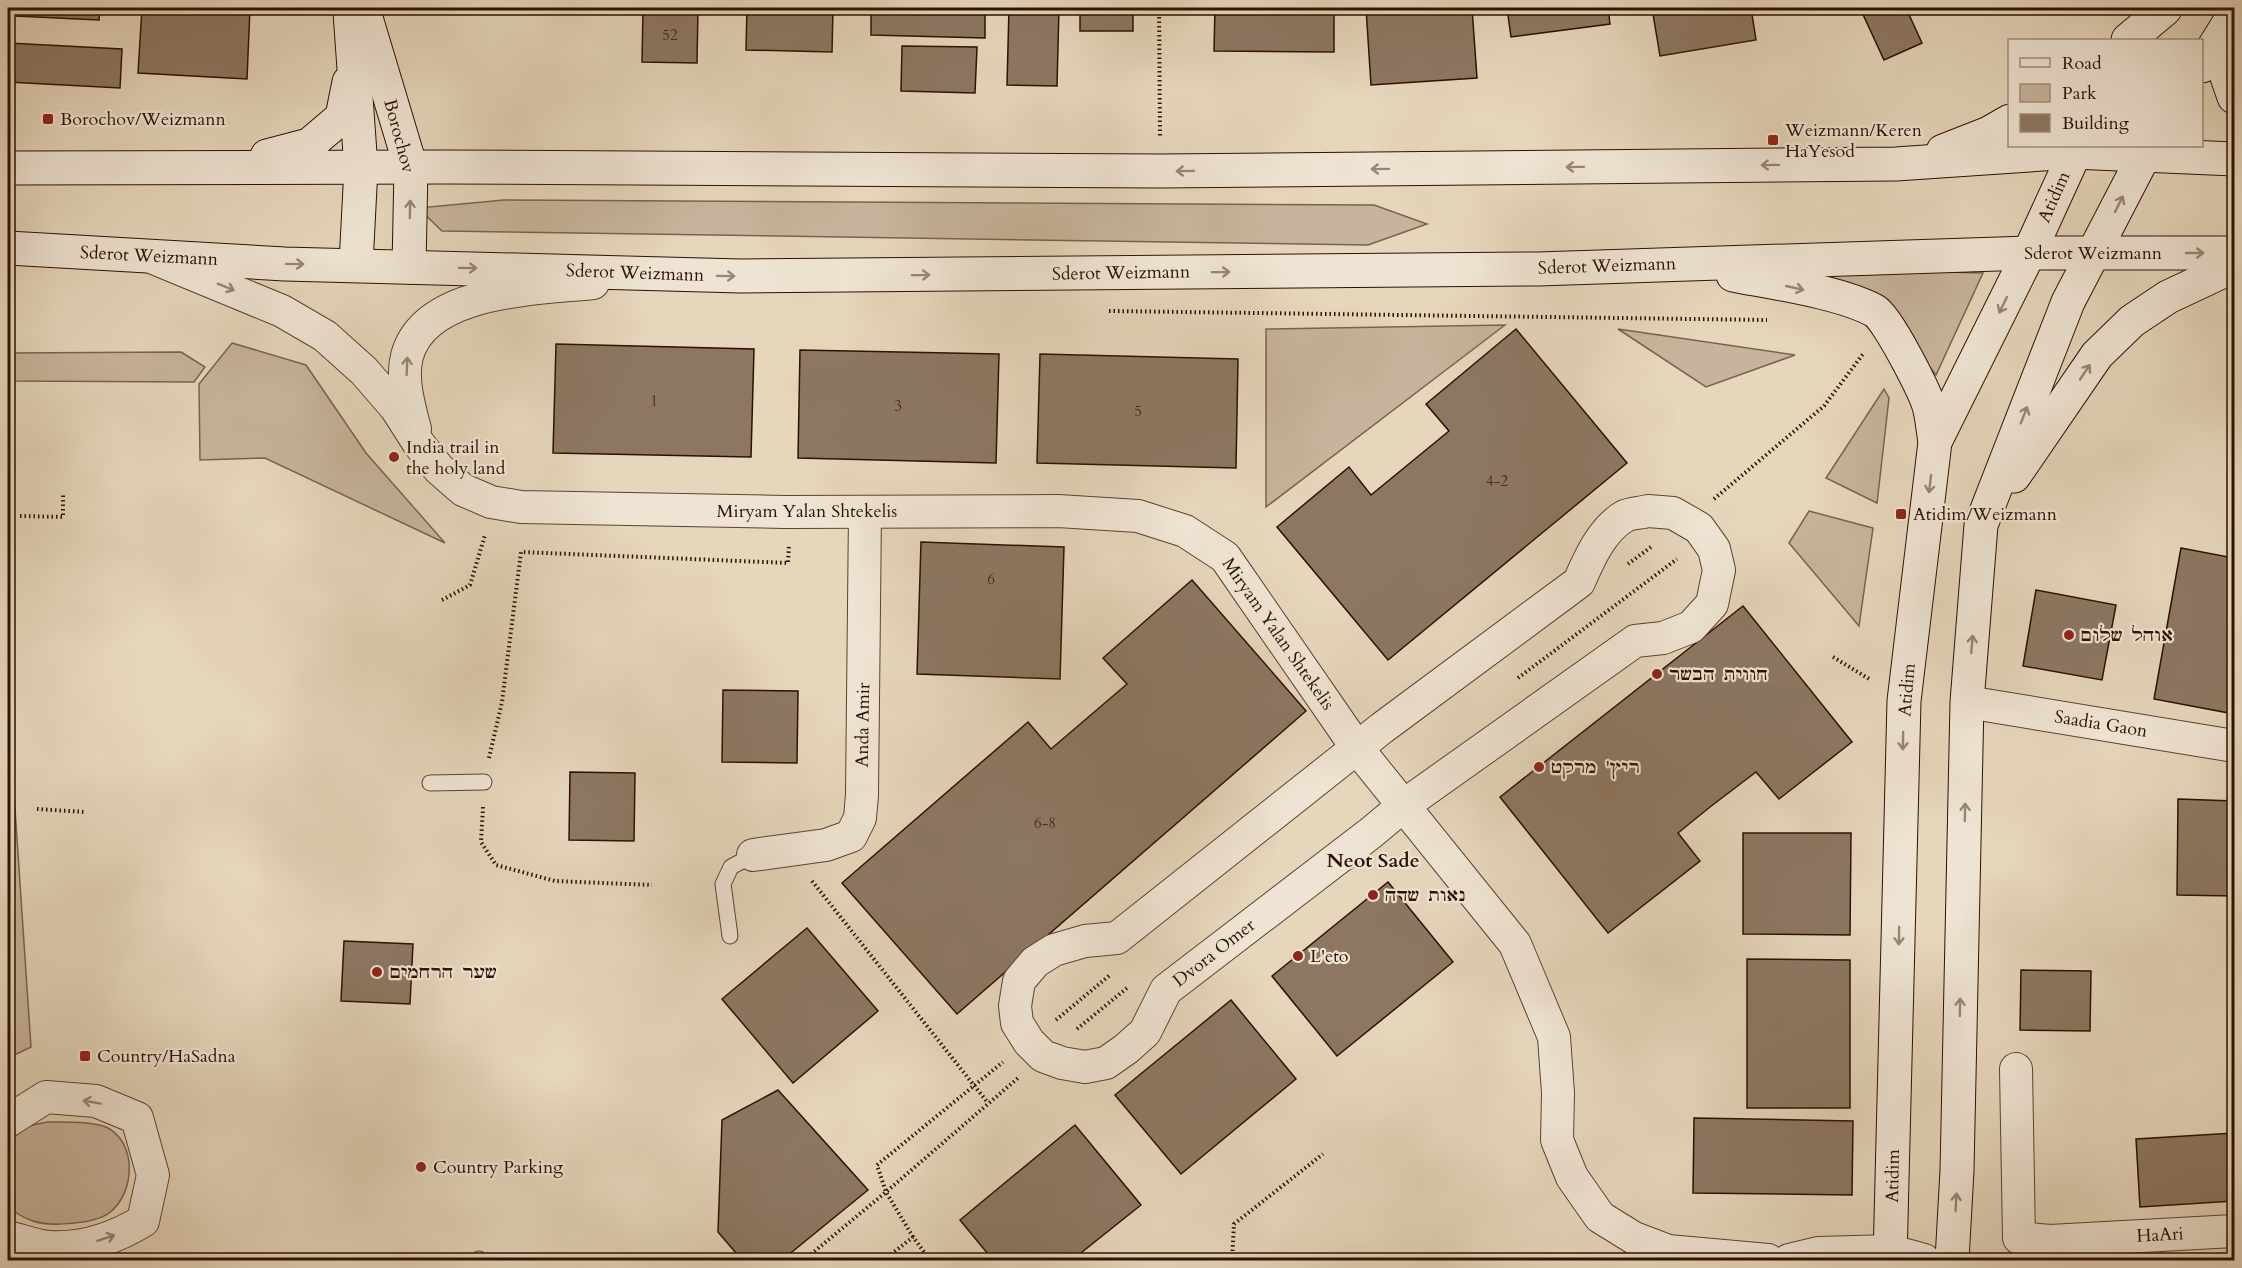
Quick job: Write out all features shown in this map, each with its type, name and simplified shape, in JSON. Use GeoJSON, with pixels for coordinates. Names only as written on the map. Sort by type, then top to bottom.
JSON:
{"type":"FeatureCollection","features":[{"type":"Feature","properties":{"kind":"main road","name":"Borochov"},"geometry":{"type":"LineString","coordinates":[[350,8],[361,168],[356,264]]}},
{"type":"Feature","properties":{"kind":"main road","name":"Borochov"},"geometry":{"type":"LineString","coordinates":[[363,8],[411,168],[409,267]]}},
{"type":"Feature","properties":{"kind":"main road"},"geometry":{"type":"LineString","coordinates":[[2129,39],[2166,8]]}},
{"type":"Feature","properties":{"kind":"main road"},"geometry":{"type":"LineString","coordinates":[[2146,39],[2166,8]]}},
{"type":"Feature","properties":{"kind":"main road"},"geometry":{"type":"LineString","coordinates":[[2235,15],[2209,55],[2235,97]]}},
{"type":"Feature","properties":{"kind":"main road"},"geometry":{"type":"LineString","coordinates":[[217,168],[309,145],[342,117],[353,60]]}},
{"type":"Feature","properties":{"kind":"main road"},"geometry":{"type":"LineString","coordinates":[[1896,164],[1962,144],[2008,122]]}},
{"type":"Feature","properties":{"kind":"main road"},"geometry":{"type":"LineString","coordinates":[[8,168],[1161,171],[1896,164],[2076,149],[2146,150],[2235,159]]}},
{"type":"Feature","properties":{"kind":"main road","name":"Atidim"},"geometry":{"type":"LineString","coordinates":[[1891,1256],[1904,701],[1935,442],[2029,253],[2076,149]]}},
{"type":"Feature","properties":{"kind":"main road"},"geometry":{"type":"LineString","coordinates":[[1952,1260],[1957,1171],[1967,702],[1981,525],[2068,302],[2146,150]]}},
{"type":"Feature","properties":{"kind":"main road","name":"Sderot Weizmann"},"geometry":{"type":"LineString","coordinates":[[8,248],[285,264],[356,264],[677,275],[1514,269],[2029,253],[2235,253]]}},
{"type":"Feature","properties":{"kind":"main road"},"geometry":{"type":"LineString","coordinates":[[1676,264],[1841,298],[1876,312],[1890,331],[1928,404],[1935,442]]}},
{"type":"Feature","properties":{"kind":"main road"},"geometry":{"type":"LineString","coordinates":[[1981,525],[2097,355],[2132,321],[2159,303],[2235,266]]}},
{"type":"Feature","properties":{"kind":"street","name":"Miryam Yalan Shtekelis"},"geometry":{"type":"LineString","coordinates":[[152,257],[282,311],[325,336],[364,371],[390,400],[419,444],[439,469],[463,490],[491,502],[521,507],[785,512],[1058,511],[1138,516],[1185,531],[1225,556],[1358,748],[1515,944],[1554,1037],[1558,1093],[1557,1140],[1572,1177],[1600,1217],[1634,1238],[1668,1251],[1755,1260]]}},
{"type":"Feature","properties":{"kind":"street","name":"Miryam Yalan Shtekelis"},"geometry":{"type":"LineString","coordinates":[[419,444],[406,393],[407,356],[421,330],[441,312],[462,303],[512,291],[677,275]]}},
{"type":"Feature","properties":{"kind":"street","name":"Dvora Omer"},"geometry":{"type":"LineString","coordinates":[[1648,511],[1673,513],[1699,528],[1714,549],[1719,570],[1712,604],[1690,627],[1663,638],[1635,641],[1403,806],[1166,990],[1145,1032],[1126,1049],[1106,1063],[1084,1067],[1062,1063],[1043,1056],[1029,1042],[1017,1023],[1015,1006],[1019,981],[1035,962],[1054,950],[1064,947],[1085,941],[1117,938],[1358,748],[1579,582],[1593,552],[1609,531],[1626,515],[1648,511]]}},
{"type":"Feature","properties":{"kind":"street","name":"Anda Amir"},"geometry":{"type":"LineString","coordinates":[[753,855],[826,845],[851,836],[860,818],[865,512]]}},
{"type":"Feature","properties":{"kind":"street","name":"Saadia Gaon"},"geometry":{"type":"LineString","coordinates":[[1967,702],[2235,746]]}},
{"type":"Feature","properties":{"kind":"street","name":"HaAri"},"geometry":{"type":"LineString","coordinates":[[2016,1070],[2019,1238],[2049,1251],[2235,1231]]}},
{"type":"Feature","properties":{"kind":"street"},"geometry":{"type":"LineString","coordinates":[[8,1121],[46,1097],[96,1101],[137,1118],[153,1174],[143,1221],[124,1232],[91,1243],[49,1247],[8,1237]]}},
{"type":"Feature","properties":{"kind":"street"},"geometry":{"type":"LineString","coordinates":[[1789,1260],[1818,1253],[1891,1256],[1924,1260]]}},
{"type":"Feature","properties":{"kind":"lane"},"geometry":{"type":"LineString","coordinates":[[430,783],[484,782]]}},
{"type":"Feature","properties":{"kind":"lane"},"geometry":{"type":"LineString","coordinates":[[730,936],[723,884],[731,867],[753,855]]}},
{"type":"Feature","properties":{"kind":"path"},"geometry":{"type":"LineString","coordinates":[[1159,8],[1161,171]]}},
{"type":"Feature","properties":{"kind":"path"},"geometry":{"type":"LineString","coordinates":[[1108,311],[1777,320]]}},
{"type":"Feature","properties":{"kind":"path"},"geometry":{"type":"LineString","coordinates":[[20,516],[63,517],[63,493]]}},
{"type":"Feature","properties":{"kind":"path"},"geometry":{"type":"LineString","coordinates":[[652,885],[555,881],[496,865],[482,842],[484,782],[502,702],[521,552],[788,563],[785,512]]}},
{"type":"Feature","properties":{"kind":"path"},"geometry":{"type":"LineString","coordinates":[[441,600],[470,585],[486,532]]}},
{"type":"Feature","properties":{"kind":"path"},"geometry":{"type":"LineString","coordinates":[[37,809],[85,812]]}},
{"type":"Feature","properties":{"kind":"path"},"geometry":{"type":"LineString","coordinates":[[787,850],[988,1103]]}},
{"type":"Feature","properties":{"kind":"path"},"geometry":{"type":"LineString","coordinates":[[1232,1260],[1234,1224],[1323,1154]]}},
{"type":"Feature","properties":{"kind":"path"},"geometry":{"type":"LineString","coordinates":[[804,1260],[886,1192],[877,1165]]}},
{"type":"Feature","properties":{"kind":"path"},"geometry":{"type":"LineString","coordinates":[[884,1260],[913,1237],[930,1260]]}},
{"type":"Feature","properties":{"kind":"green space"},"geometry":{"type":"Polygon","coordinates":[[[504,200],[1374,205],[1427,224],[1368,245],[442,231],[418,208],[504,200]]]}},
{"type":"Feature","properties":{"kind":"green space"},"geometry":{"type":"Polygon","coordinates":[[[1787,268],[1983,273],[1936,375],[1884,308],[1787,268]]]}},
{"type":"Feature","properties":{"kind":"green space"},"geometry":{"type":"Polygon","coordinates":[[[1505,325],[1266,507],[1266,329],[1505,325]]]}},
{"type":"Feature","properties":{"kind":"green space"},"geometry":{"type":"Polygon","coordinates":[[[1618,329],[1795,355],[1706,387],[1618,329]]]}},
{"type":"Feature","properties":{"kind":"green space"},"geometry":{"type":"Polygon","coordinates":[[[232,343],[306,365],[366,453],[445,543],[265,458],[200,460],[199,384],[232,343]]]}},
{"type":"Feature","properties":{"kind":"green space"},"geometry":{"type":"Polygon","coordinates":[[[181,352],[205,367],[194,382],[8,381],[8,353],[181,352]]]}},
{"type":"Feature","properties":{"kind":"green space"},"geometry":{"type":"Polygon","coordinates":[[[1884,389],[1889,398],[1877,503],[1826,478],[1884,389]]]}},
{"type":"Feature","properties":{"kind":"green space"},"geometry":{"type":"Polygon","coordinates":[[[1809,511],[1873,528],[1859,626],[1789,543],[1809,511]]]}},
{"type":"Feature","properties":{"kind":"green space"},"geometry":{"type":"Polygon","coordinates":[[[8,704],[31,1047],[8,1058],[8,704]]]}},
{"type":"Feature","properties":{"kind":"green space"},"geometry":{"type":"Polygon","coordinates":[[[47,1122],[100,1125],[116,1134],[124,1144],[128,1156],[128,1181],[124,1194],[109,1213],[83,1222],[50,1224],[26,1218],[10,1206],[8,1203],[8,1144],[24,1127],[47,1122]]]}},
{"type":"Feature","properties":{"kind":"building"},"geometry":{"type":"Polygon","coordinates":[[[15,8],[100,8],[99,20],[15,16],[15,8]]]}},
{"type":"Feature","properties":{"kind":"building"},"geometry":{"type":"Polygon","coordinates":[[[142,8],[250,8],[247,79],[138,73],[142,8]]]}},
{"type":"Feature","properties":{"kind":"building"},"geometry":{"type":"Polygon","coordinates":[[[643,8],[698,8],[697,63],[642,62],[643,8]]]}},
{"type":"Feature","properties":{"kind":"building"},"geometry":{"type":"Polygon","coordinates":[[[747,8],[833,8],[832,52],[746,50],[747,8]]]}},
{"type":"Feature","properties":{"kind":"building"},"geometry":{"type":"Polygon","coordinates":[[[871,8],[985,8],[985,38],[871,35],[871,8]]]}},
{"type":"Feature","properties":{"kind":"building"},"geometry":{"type":"Polygon","coordinates":[[[1009,8],[1059,8],[1057,86],[1007,85],[1009,8]]]}},
{"type":"Feature","properties":{"kind":"building"},"geometry":{"type":"Polygon","coordinates":[[[1080,8],[1133,8],[1133,31],[1080,31],[1080,8]]]}},
{"type":"Feature","properties":{"kind":"building"},"geometry":{"type":"Polygon","coordinates":[[[1215,8],[1334,8],[1334,52],[1214,51],[1215,8]]]}},
{"type":"Feature","properties":{"kind":"building"},"geometry":{"type":"Polygon","coordinates":[[[1366,8],[1472,8],[1477,78],[1371,85],[1366,8]]]}},
{"type":"Feature","properties":{"kind":"building"},"geometry":{"type":"Polygon","coordinates":[[[1507,8],[1608,8],[1610,24],[1511,37],[1507,8]]]}},
{"type":"Feature","properties":{"kind":"building"},"geometry":{"type":"Polygon","coordinates":[[[1652,8],[1751,8],[1756,40],[1660,56],[1652,8]]]}},
{"type":"Feature","properties":{"kind":"building"},"geometry":{"type":"Polygon","coordinates":[[[1860,8],[1906,8],[1922,43],[1884,60],[1860,8]]]}},
{"type":"Feature","properties":{"kind":"building"},"geometry":{"type":"Polygon","coordinates":[[[8,43],[122,49],[120,88],[8,82],[8,43]]]}},
{"type":"Feature","properties":{"kind":"building"},"geometry":{"type":"Polygon","coordinates":[[[902,46],[977,47],[975,93],[901,91],[902,46]]]}},
{"type":"Feature","properties":{"kind":"building"},"geometry":{"type":"Polygon","coordinates":[[[1516,329],[1627,463],[1388,660],[1277,527],[1349,467],[1371,495],[1449,431],[1426,404],[1516,329]]]}},
{"type":"Feature","properties":{"kind":"building"},"geometry":{"type":"Polygon","coordinates":[[[556,344],[754,349],[751,457],[553,453],[556,344]]]}},
{"type":"Feature","properties":{"kind":"building"},"geometry":{"type":"Polygon","coordinates":[[[800,350],[999,354],[996,463],[798,458],[800,350]]]}},
{"type":"Feature","properties":{"kind":"building"},"geometry":{"type":"Polygon","coordinates":[[[1040,354],[1238,359],[1236,468],[1037,463],[1040,354]]]}},
{"type":"Feature","properties":{"kind":"building"},"geometry":{"type":"Polygon","coordinates":[[[921,542],[1064,547],[1060,679],[917,674],[921,542]]]}},
{"type":"Feature","properties":{"kind":"building"},"geometry":{"type":"Polygon","coordinates":[[[2181,548],[2234,558],[2234,684],[2229,713],[2154,699],[2181,548]]]}},
{"type":"Feature","properties":{"kind":"building"},"geometry":{"type":"Polygon","coordinates":[[[1192,580],[1306,711],[957,1014],[842,883],[1028,722],[1051,749],[1127,684],[1103,658],[1192,580]]]}},
{"type":"Feature","properties":{"kind":"building","name":"אוהל שלום"},"geometry":{"type":"Polygon","coordinates":[[[2036,590],[2116,605],[2102,680],[2023,666],[2036,590]]]}},
{"type":"Feature","properties":{"kind":"building"},"geometry":{"type":"Polygon","coordinates":[[[1743,606],[1852,742],[1779,799],[1756,772],[1710,807],[1678,833],[1700,861],[1608,933],[1500,797],[1743,606]]]}},
{"type":"Feature","properties":{"kind":"building"},"geometry":{"type":"Polygon","coordinates":[[[723,690],[798,691],[797,763],[722,762],[723,690]]]}},
{"type":"Feature","properties":{"kind":"building"},"geometry":{"type":"Polygon","coordinates":[[[570,772],[635,773],[634,841],[569,840],[570,772]]]}},
{"type":"Feature","properties":{"kind":"building"},"geometry":{"type":"Polygon","coordinates":[[[2178,799],[2234,801],[2234,896],[2177,895],[2178,799]]]}},
{"type":"Feature","properties":{"kind":"building"},"geometry":{"type":"Polygon","coordinates":[[[1743,833],[1851,833],[1850,935],[1743,934],[1743,833]]]}},
{"type":"Feature","properties":{"kind":"building"},"geometry":{"type":"Polygon","coordinates":[[[1388,882],[1453,962],[1337,1056],[1272,976],[1388,882]]]}},
{"type":"Feature","properties":{"kind":"building"},"geometry":{"type":"Polygon","coordinates":[[[807,928],[878,1011],[793,1083],[722,999],[807,928]]]}},
{"type":"Feature","properties":{"kind":"building","name":"שער הרחמים"},"geometry":{"type":"Polygon","coordinates":[[[344,941],[413,944],[410,1004],[341,1001],[344,941]]]}},
{"type":"Feature","properties":{"kind":"building"},"geometry":{"type":"Polygon","coordinates":[[[1747,959],[1850,960],[1850,1108],[1747,1108],[1747,959]]]}},
{"type":"Feature","properties":{"kind":"building"},"geometry":{"type":"Polygon","coordinates":[[[2021,970],[2091,971],[2090,1031],[2020,1030],[2021,970]]]}},
{"type":"Feature","properties":{"kind":"building"},"geometry":{"type":"Polygon","coordinates":[[[1231,1000],[1296,1079],[1181,1174],[1115,1095],[1231,1000]]]}},
{"type":"Feature","properties":{"kind":"building"},"geometry":{"type":"Polygon","coordinates":[[[778,1090],[868,1190],[782,1260],[742,1260],[718,1232],[722,1120],[778,1090]]]}},
{"type":"Feature","properties":{"kind":"building"},"geometry":{"type":"Polygon","coordinates":[[[1694,1118],[1853,1121],[1852,1195],[1693,1193],[1694,1118]]]}},
{"type":"Feature","properties":{"kind":"building"},"geometry":{"type":"Polygon","coordinates":[[[1075,1125],[1141,1205],[1072,1260],[993,1260],[960,1220],[1075,1125]]]}},
{"type":"Feature","properties":{"kind":"building"},"geometry":{"type":"Polygon","coordinates":[[[2234,1133],[2234,1201],[2140,1207],[2136,1139],[2234,1133]]]}},
{"type":"Feature","properties":{"kind":"place","name":"Borochov/Weizmann"},"geometry":{"type":"Point","coordinates":[48,119]}},
{"type":"Feature","properties":{"kind":"place","name":"Weizmann/Keren HaYesod"},"geometry":{"type":"Point","coordinates":[1773,140]}},
{"type":"Feature","properties":{"kind":"place","name":"India trail in the holy land"},"geometry":{"type":"Point","coordinates":[394,457]}},
{"type":"Feature","properties":{"kind":"place","name":"Atidim/Weizmann"},"geometry":{"type":"Point","coordinates":[1901,514]}},
{"type":"Feature","properties":{"kind":"place","name":"אוהל שלום"},"geometry":{"type":"Point","coordinates":[2069,635]}},
{"type":"Feature","properties":{"kind":"place","name":"חווית הבשר"},"geometry":{"type":"Point","coordinates":[1657,674]}},
{"type":"Feature","properties":{"kind":"place","name":"ריץ' מרקט"},"geometry":{"type":"Point","coordinates":[1539,767]}},
{"type":"Feature","properties":{"kind":"place","name":"נאות שדה"},"geometry":{"type":"Point","coordinates":[1373,895]}},
{"type":"Feature","properties":{"kind":"place","name":"L'eto"},"geometry":{"type":"Point","coordinates":[1298,956]}},
{"type":"Feature","properties":{"kind":"place","name":"שער הרחמים"},"geometry":{"type":"Point","coordinates":[377,972]}},
{"type":"Feature","properties":{"kind":"place","name":"Country/HaSadna"},"geometry":{"type":"Point","coordinates":[85,1056]}},
{"type":"Feature","properties":{"kind":"place","name":"Country Parking"},"geometry":{"type":"Point","coordinates":[421,1167]}},
{"type":"Feature","properties":{"kind":"district","name":"Neot Sade"},"geometry":{"type":"Point","coordinates":[1373,860]}}]}
